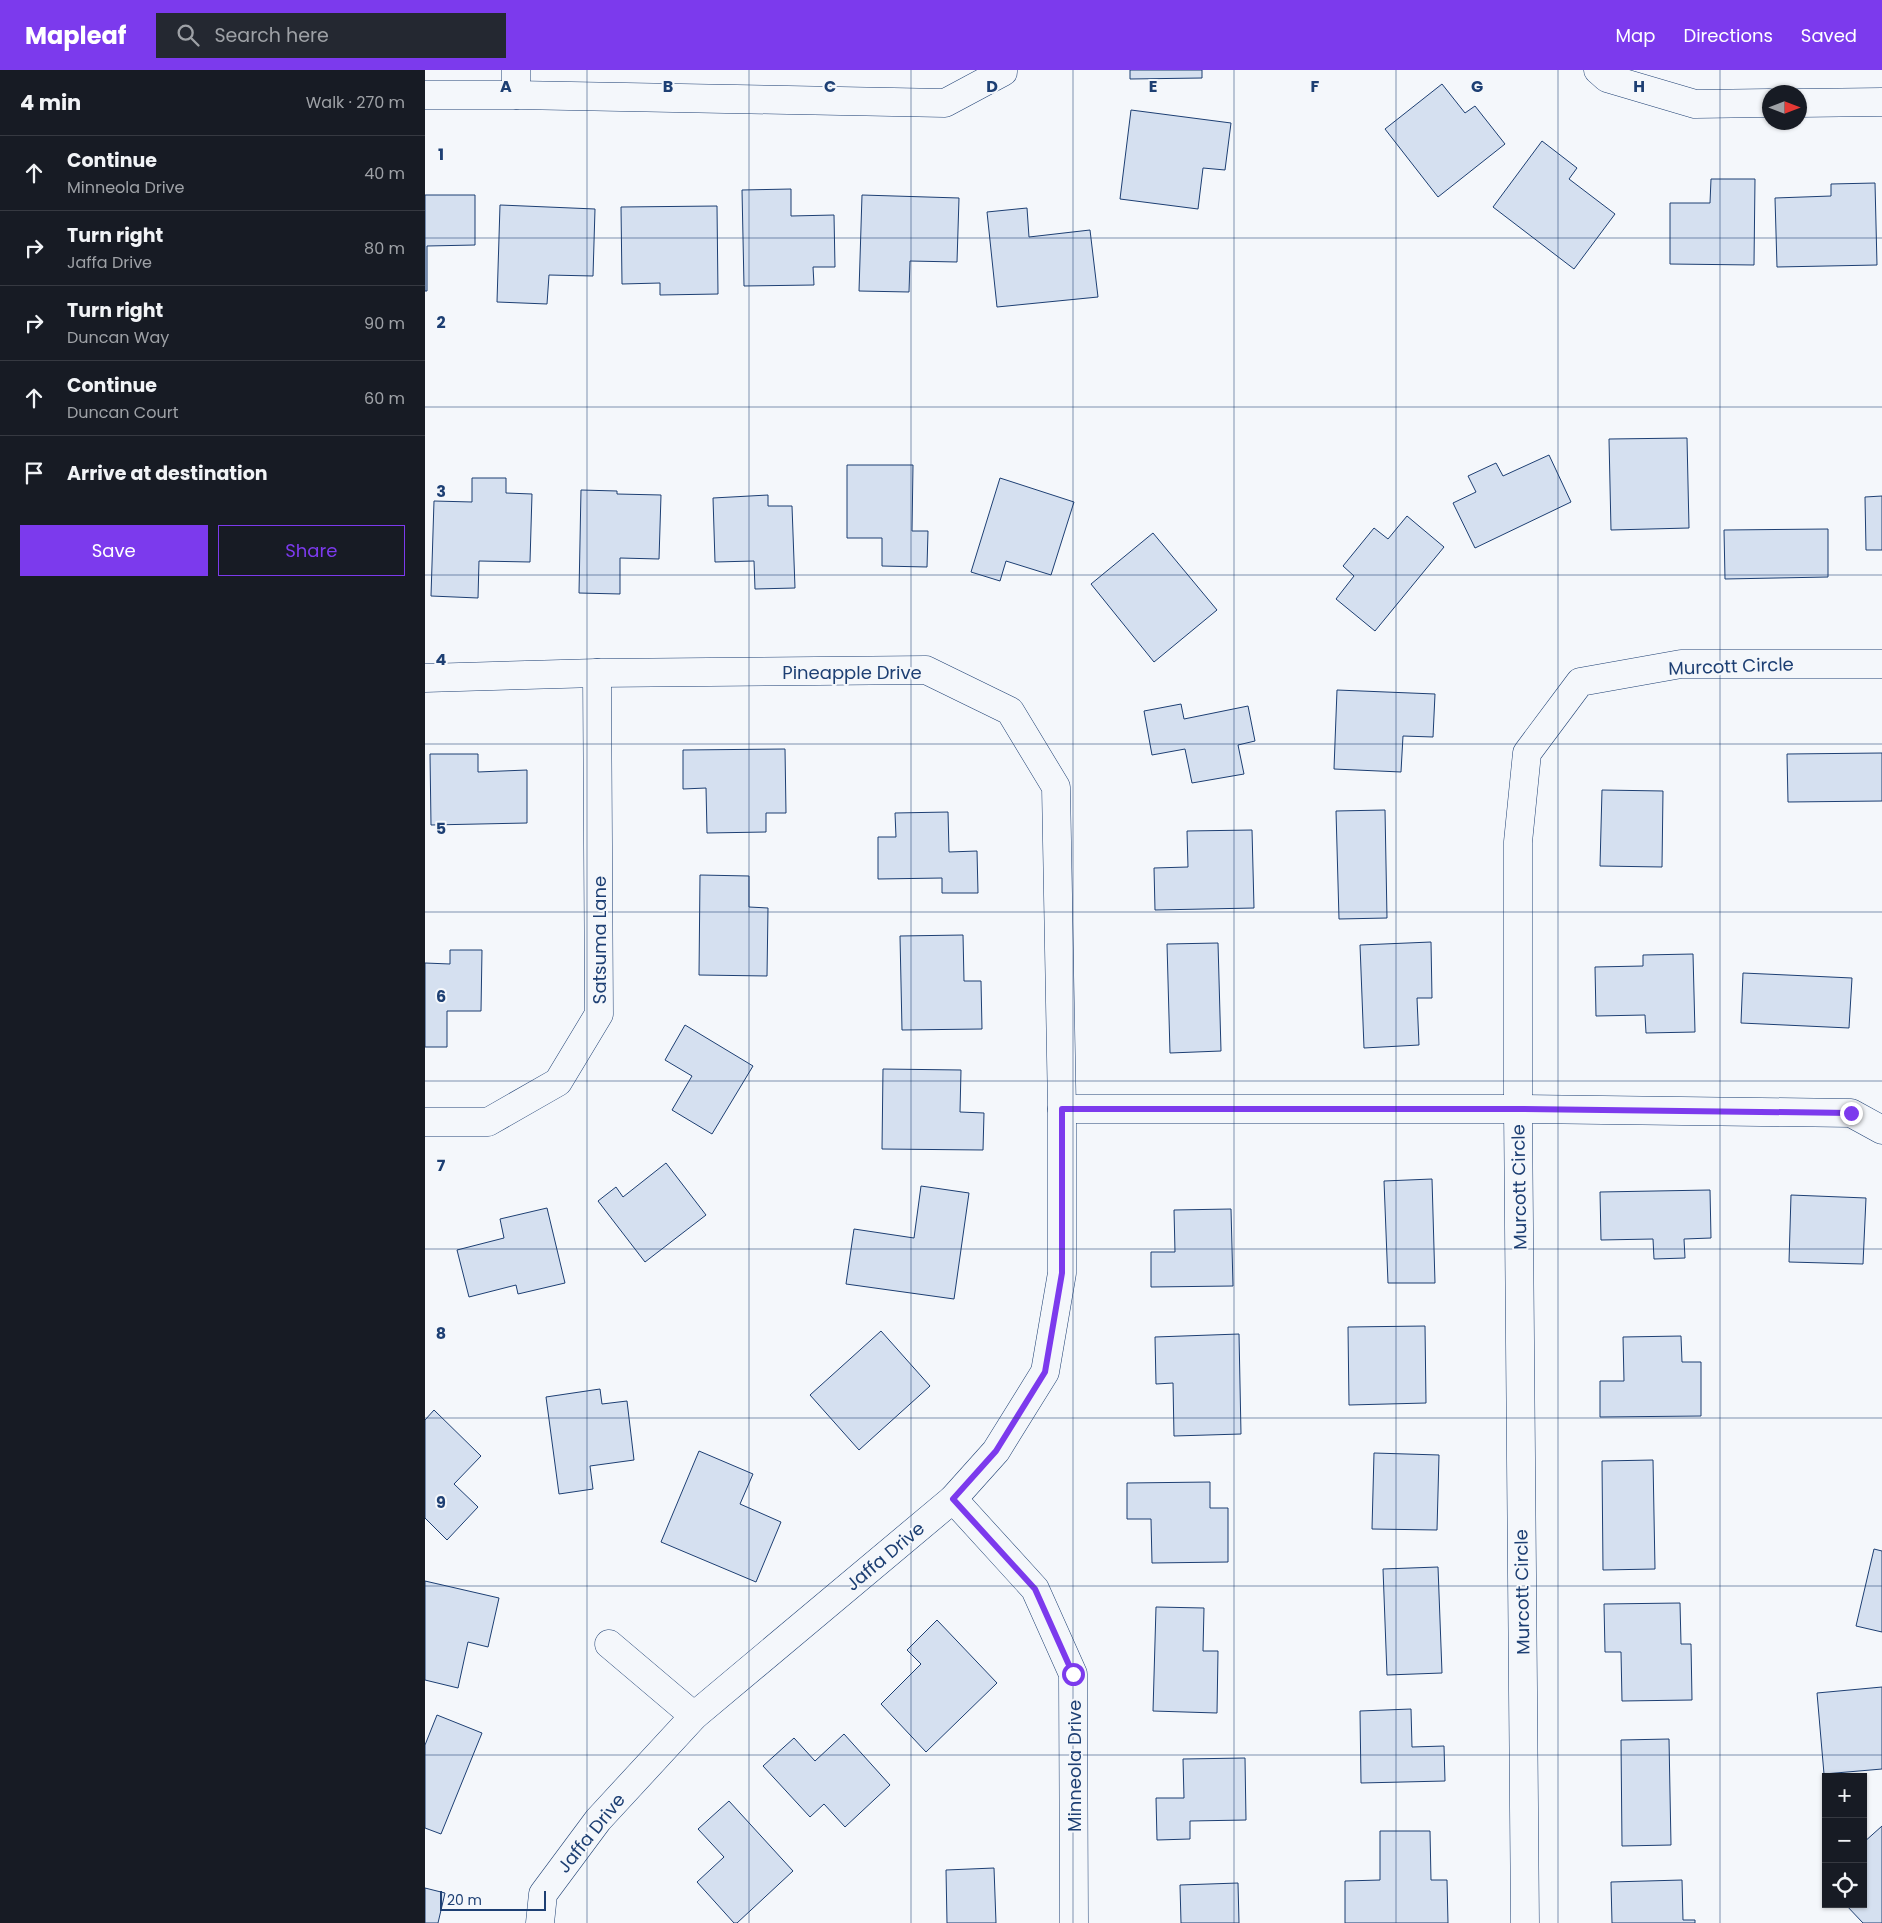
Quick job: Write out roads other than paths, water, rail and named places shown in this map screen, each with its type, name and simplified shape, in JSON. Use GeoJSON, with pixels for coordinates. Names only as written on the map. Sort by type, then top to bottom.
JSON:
{"type":"FeatureCollection","features":[{"type":"Feature","properties":{"kind":"street"},"geometry":{"type":"LineString","coordinates":[[425,95],[516,82],[945,104],[1003,72],[1003,70]]}},
{"type":"Feature","properties":{"kind":"street"},"geometry":{"type":"LineString","coordinates":[[1598,70],[1607,78],[1695,104],[1762,104]]}},
{"type":"Feature","properties":{"kind":"street"},"geometry":{"type":"LineString","coordinates":[[1807,103],[1882,102]]}},
{"type":"Feature","properties":{"kind":"street","name":"Murcott Circle"},"geometry":{"type":"LineString","coordinates":[[1525,1923],[1518,1109],[1518,842],[1527,753],[1580,682],[1681,664],[1882,664]]}},
{"type":"Feature","properties":{"kind":"street","name":"Pineapple Drive"},"geometry":{"type":"LineString","coordinates":[[425,678],[597,673],[926,670],[1010,711],[1057,787],[1062,1109]]}},
{"type":"Feature","properties":{"kind":"street","name":"Satsuma Lane"},"geometry":{"type":"LineString","coordinates":[[425,1122],[488,1122],[558,1082],[599,1014],[597,673]]}},
{"type":"Feature","properties":{"kind":"street"},"geometry":{"type":"LineString","coordinates":[[1062,1109],[1518,1109],[1851,1113],[1882,1130]]}},
{"type":"Feature","properties":{"kind":"street","name":"Jaffa Drive"},"geometry":{"type":"LineString","coordinates":[[540,1923],[543,1894],[592,1828],[694,1716],[953,1499],[996,1451],[1045,1372],[1062,1273],[1062,1109]]}},
{"type":"Feature","properties":{"kind":"street","name":"Minneola Drive"},"geometry":{"type":"LineString","coordinates":[[953,1499],[1035,1589],[1073,1674],[1074,1923]]}},
{"type":"Feature","properties":{"kind":"street"},"geometry":{"type":"LineString","coordinates":[[609,1644],[694,1716]]}}]}
